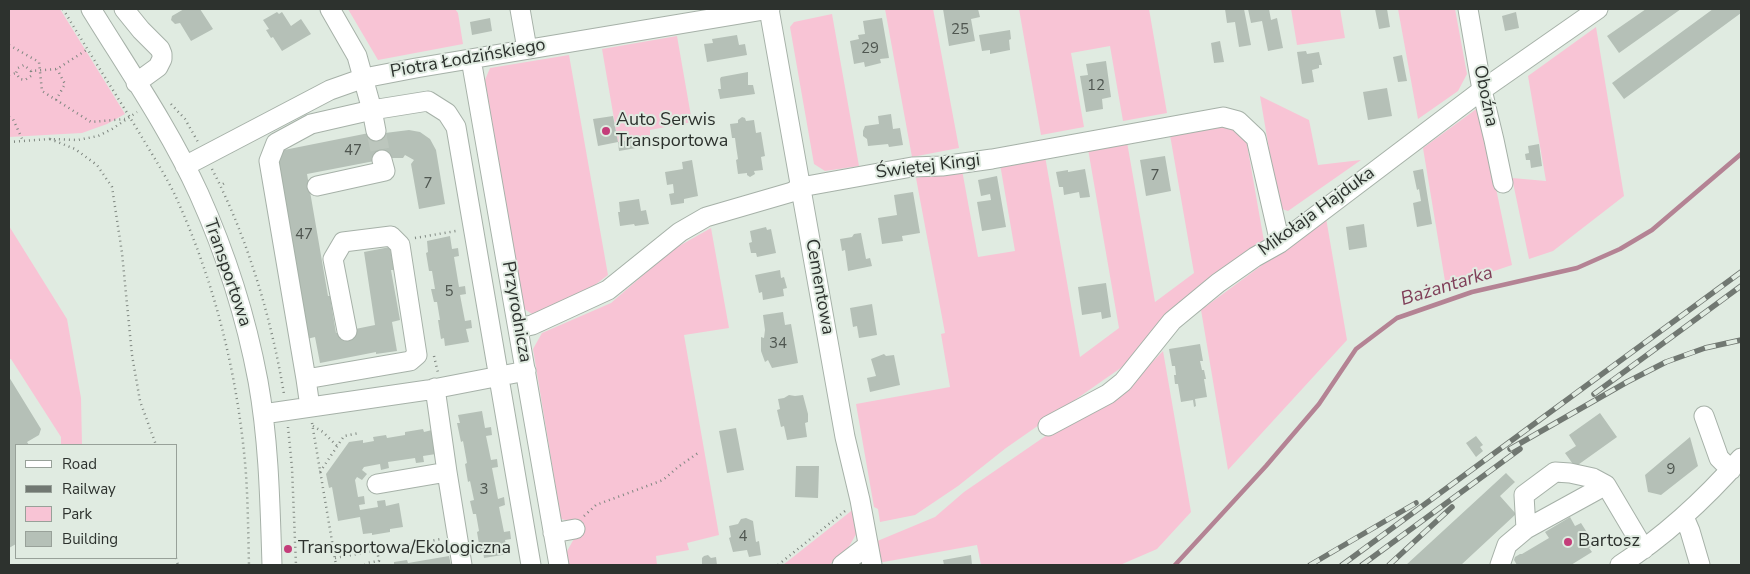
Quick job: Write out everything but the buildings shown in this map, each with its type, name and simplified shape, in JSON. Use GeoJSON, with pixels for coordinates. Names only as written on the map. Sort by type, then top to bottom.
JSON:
{"type":"FeatureCollection","features":[{"type":"Feature","properties":{"kind":"street","name":"Transportowa"},"geometry":{"type":"LineString","coordinates":[[90,9],[150,105],[185,166],[199,194],[229,267],[244,320],[263,414],[269,476],[272,565]]}},
{"type":"Feature","properties":{"kind":"street"},"geometry":{"type":"LineString","coordinates":[[124,9],[160,49],[162,54],[158,67],[136,83]]}},
{"type":"Feature","properties":{"kind":"street"},"geometry":{"type":"LineString","coordinates":[[330,9],[357,56],[376,131]]}},
{"type":"Feature","properties":{"kind":"street"},"geometry":{"type":"LineString","coordinates":[[520,9],[527,49]]}},
{"type":"Feature","properties":{"kind":"street","name":"Piotra Łodzińskiego"},"geometry":{"type":"LineString","coordinates":[[185,166],[330,90],[364,78],[471,58],[769,9]]}},
{"type":"Feature","properties":{"kind":"street","name":"Cementowa"},"geometry":{"type":"LineString","coordinates":[[769,9],[846,437],[872,565]]}},
{"type":"Feature","properties":{"kind":"street","name":"Oboźna"},"geometry":{"type":"LineString","coordinates":[[1468,9],[1482,90],[1503,183]]}},
{"type":"Feature","properties":{"kind":"street","name":"Mikołaja Hajduka"},"geometry":{"type":"LineString","coordinates":[[1048,426],[1108,394],[1123,382],[1172,321],[1225,278],[1255,257],[1280,243],[1482,90],[1598,9]]}},
{"type":"Feature","properties":{"kind":"street","name":"Przyrodnicza"},"geometry":{"type":"LineString","coordinates":[[471,58],[559,565]]}},
{"type":"Feature","properties":{"kind":"street"},"geometry":{"type":"LineString","coordinates":[[310,407],[268,161],[276,143],[311,124],[372,110],[428,102],[447,113],[456,127],[532,565]]}},
{"type":"Feature","properties":{"kind":"street","name":"Świętej Kingi"},"geometry":{"type":"LineString","coordinates":[[519,328],[532,325],[608,290],[680,232],[706,217],[792,192],[801,187],[912,167],[942,166],[992,159],[1223,118],[1238,121],[1256,138],[1280,243]]}},
{"type":"Feature","properties":{"kind":"street"},"geometry":{"type":"LineString","coordinates":[[317,186],[385,171],[382,160]]}},
{"type":"Feature","properties":{"kind":"street"},"geometry":{"type":"LineString","coordinates":[[306,379],[410,361],[417,356],[418,350],[400,244],[390,236],[343,242],[333,259],[347,331]]}},
{"type":"Feature","properties":{"kind":"street"},"geometry":{"type":"LineString","coordinates":[[263,414],[438,388],[526,371]]}},
{"type":"Feature","properties":{"kind":"street"},"geometry":{"type":"LineString","coordinates":[[438,388],[447,472],[462,565]]}},
{"type":"Feature","properties":{"kind":"street"},"geometry":{"type":"LineString","coordinates":[[1620,565],[1644,549],[1684,516],[1736,464],[1719,458],[1704,416]]}},
{"type":"Feature","properties":{"kind":"street"},"geometry":{"type":"LineString","coordinates":[[377,484],[447,472]]}},
{"type":"Feature","properties":{"kind":"street"},"geometry":{"type":"LineString","coordinates":[[1526,529],[1524,495],[1555,472],[1570,473],[1593,478],[1606,486],[1644,549]]}},
{"type":"Feature","properties":{"kind":"street"},"geometry":{"type":"LineString","coordinates":[[1486,565],[1526,529],[1606,486]]}},
{"type":"Feature","properties":{"kind":"street"},"geometry":{"type":"LineString","coordinates":[[1684,516],[1700,565]]}},
{"type":"Feature","properties":{"kind":"street"},"geometry":{"type":"LineString","coordinates":[[553,533],[575,529]]}},
{"type":"Feature","properties":{"kind":"street"},"geometry":{"type":"LineString","coordinates":[[842,565],[868,545]]}},
{"type":"Feature","properties":{"kind":"street"},"geometry":{"type":"LineString","coordinates":[[1500,565],[1507,545]]}},
{"type":"Feature","properties":{"kind":"path"},"geometry":{"type":"LineString","coordinates":[[63,9],[130,116],[178,202],[201,256],[222,326],[238,403],[245,454],[249,565]]}},
{"type":"Feature","properties":{"kind":"path"},"geometry":{"type":"LineString","coordinates":[[9,45],[39,62],[42,91],[56,100],[91,122],[125,119]]}},
{"type":"Feature","properties":{"kind":"path"},"geometry":{"type":"LineString","coordinates":[[9,75],[16,73],[18,68],[24,65],[31,71],[57,70],[88,48]]}},
{"type":"Feature","properties":{"kind":"path"},"geometry":{"type":"LineString","coordinates":[[56,100],[65,84],[57,70]]}},
{"type":"Feature","properties":{"kind":"path"},"geometry":{"type":"LineString","coordinates":[[16,73],[18,78],[25,80],[30,76],[31,71]]}},
{"type":"Feature","properties":{"kind":"path"},"geometry":{"type":"LineString","coordinates":[[9,142],[50,139],[78,140],[98,136],[150,105]]}},
{"type":"Feature","properties":{"kind":"path"},"geometry":{"type":"LineString","coordinates":[[9,117],[14,119],[23,141]]}},
{"type":"Feature","properties":{"kind":"path"},"geometry":{"type":"LineString","coordinates":[[50,139],[75,149],[97,165],[112,187],[122,253],[132,355],[140,401],[156,444]]}},
{"type":"Feature","properties":{"kind":"path"},"geometry":{"type":"LineString","coordinates":[[412,238],[473,228]]}},
{"type":"Feature","properties":{"kind":"path"},"geometry":{"type":"LineString","coordinates":[[433,350],[438,388]]}},
{"type":"Feature","properties":{"kind":"path"},"geometry":{"type":"LineString","coordinates":[[310,407],[336,564],[341,565]]}},
{"type":"Feature","properties":{"kind":"path"},"geometry":{"type":"LineString","coordinates":[[313,426],[323,432],[337,446]]}},
{"type":"Feature","properties":{"kind":"path"},"geometry":{"type":"LineString","coordinates":[[320,472],[344,436],[359,432]]}},
{"type":"Feature","properties":{"kind":"path"},"geometry":{"type":"LineString","coordinates":[[575,529],[581,519],[596,506],[664,480],[698,453]]}},
{"type":"Feature","properties":{"kind":"path"},"geometry":{"type":"LineString","coordinates":[[778,565],[860,500]]}},
{"type":"Feature","properties":{"kind":"path"},"geometry":{"type":"LineString","coordinates":[[335,558],[457,536]]}},
{"type":"Feature","properties":{"kind":"path"},"geometry":{"type":"LineString","coordinates":[[365,565],[366,563],[379,560],[377,550]]}},
{"type":"Feature","properties":{"kind":"green space"},"geometry":{"type":"Polygon","coordinates":[[[9,9],[60,9],[125,114],[107,124],[82,133],[9,137],[9,9]]]}},
{"type":"Feature","properties":{"kind":"green space"},"geometry":{"type":"Polygon","coordinates":[[[348,9],[455,9],[458,13],[463,44],[378,60],[348,9]]]}},
{"type":"Feature","properties":{"kind":"green space"},"geometry":{"type":"Polygon","coordinates":[[[885,9],[933,9],[959,148],[912,157],[885,9]]]}},
{"type":"Feature","properties":{"kind":"green space"},"geometry":{"type":"Polygon","coordinates":[[[1019,9],[1149,9],[1167,113],[1123,121],[1110,46],[1071,53],[1084,127],[1041,135],[1019,9]]]}},
{"type":"Feature","properties":{"kind":"green space"},"geometry":{"type":"Polygon","coordinates":[[[1291,9],[1340,9],[1345,38],[1297,45],[1291,9]]]}},
{"type":"Feature","properties":{"kind":"green space"},"geometry":{"type":"Polygon","coordinates":[[[1398,9],[1455,9],[1467,74],[1458,91],[1418,119],[1398,9]]]}},
{"type":"Feature","properties":{"kind":"green space"},"geometry":{"type":"Polygon","coordinates":[[[832,14],[859,166],[825,171],[814,164],[790,27],[794,22],[832,14]]]}},
{"type":"Feature","properties":{"kind":"green space"},"geometry":{"type":"Polygon","coordinates":[[[1596,27],[1624,196],[1553,251],[1529,259],[1512,178],[1546,181],[1528,76],[1596,27]]]}},
{"type":"Feature","properties":{"kind":"green space"},"geometry":{"type":"Polygon","coordinates":[[[677,36],[692,122],[650,130],[650,136],[618,142],[602,49],[677,36]]]}},
{"type":"Feature","properties":{"kind":"green space"},"geometry":{"type":"Polygon","coordinates":[[[569,55],[608,275],[591,288],[532,314],[523,308],[485,80],[490,68],[569,55]]]}},
{"type":"Feature","properties":{"kind":"green space"},"geometry":{"type":"Polygon","coordinates":[[[1260,96],[1309,120],[1318,165],[1361,160],[1288,211],[1279,208],[1260,96]]]}},
{"type":"Feature","properties":{"kind":"green space"},"geometry":{"type":"Polygon","coordinates":[[[1479,107],[1512,265],[1446,287],[1423,148],[1479,107]]]}},
{"type":"Feature","properties":{"kind":"green space"},"geometry":{"type":"Polygon","coordinates":[[[1233,124],[1245,133],[1265,247],[1125,365],[1006,448],[958,486],[915,515],[880,522],[878,509],[874,507],[856,404],[950,387],[941,334],[945,333],[916,178],[962,170],[978,257],[1015,251],[1000,164],[1045,156],[1080,357],[1119,328],[1088,149],[1127,142],[1155,302],[1194,273],[1170,135],[1233,124]]]}},
{"type":"Feature","properties":{"kind":"green space"},"geometry":{"type":"Polygon","coordinates":[[[1326,218],[1347,340],[1228,470],[1201,310],[1326,218]]]}},
{"type":"Feature","properties":{"kind":"green space"},"geometry":{"type":"Polygon","coordinates":[[[9,226],[67,319],[81,398],[82,444],[61,444],[61,437],[11,359],[9,359],[9,226]]]}},
{"type":"Feature","properties":{"kind":"green space"},"geometry":{"type":"Polygon","coordinates":[[[711,228],[729,328],[684,335],[719,535],[687,543],[689,550],[656,556],[657,565],[568,565],[566,553],[576,535],[573,522],[561,519],[533,349],[542,333],[611,303],[672,250],[711,228]]]}},
{"type":"Feature","properties":{"kind":"green space"},"geometry":{"type":"Polygon","coordinates":[[[1163,351],[1191,512],[1157,549],[1120,565],[981,565],[977,545],[878,563],[875,542],[935,517],[964,492],[1047,435],[1089,412],[1129,386],[1163,351]]]}},
{"type":"Feature","properties":{"kind":"green space"},"geometry":{"type":"Polygon","coordinates":[[[855,508],[859,529],[847,550],[829,565],[783,565],[855,508]]]}},
{"type":"Feature","properties":{"kind":"waterway","name":"Bażantarka"},"geometry":{"type":"LineString","coordinates":[[1175,565],[1266,466],[1319,404],[1356,349],[1397,318],[1472,292],[1577,268],[1620,249],[1652,230],[1741,154]]}},
{"type":"Feature","properties":{"kind":"tunnel"},"geometry":{"type":"LineString","coordinates":[[376,131],[382,160]]}},
{"type":"Feature","properties":{"kind":"railway"},"geometry":{"type":"LineString","coordinates":[[1342,565],[1741,272]]}},
{"type":"Feature","properties":{"kind":"railway"},"geometry":{"type":"LineString","coordinates":[[1594,394],[1741,286]]}},
{"type":"Feature","properties":{"kind":"railway"},"geometry":{"type":"LineString","coordinates":[[1510,449],[1627,382],[1666,362],[1705,348],[1741,340]]}},
{"type":"Feature","properties":{"kind":"railway"},"geometry":{"type":"LineString","coordinates":[[1362,565],[1520,449]]}},
{"type":"Feature","properties":{"kind":"railway"},"geometry":{"type":"LineString","coordinates":[[1310,565],[1416,503]]}},
{"type":"Feature","properties":{"kind":"railway"},"geometry":{"type":"LineString","coordinates":[[1389,565],[1452,507]]}},
{"type":"Feature","properties":{"kind":"place","name":"Auto Serwis Transportowa"},"geometry":{"type":"Point","coordinates":[606,131]}},
{"type":"Feature","properties":{"kind":"place","name":"Bartosz"},"geometry":{"type":"Point","coordinates":[1568,542]}},
{"type":"Feature","properties":{"kind":"place","name":"Transportowa/Ekologiczna"},"geometry":{"type":"Point","coordinates":[288,549]}}]}
